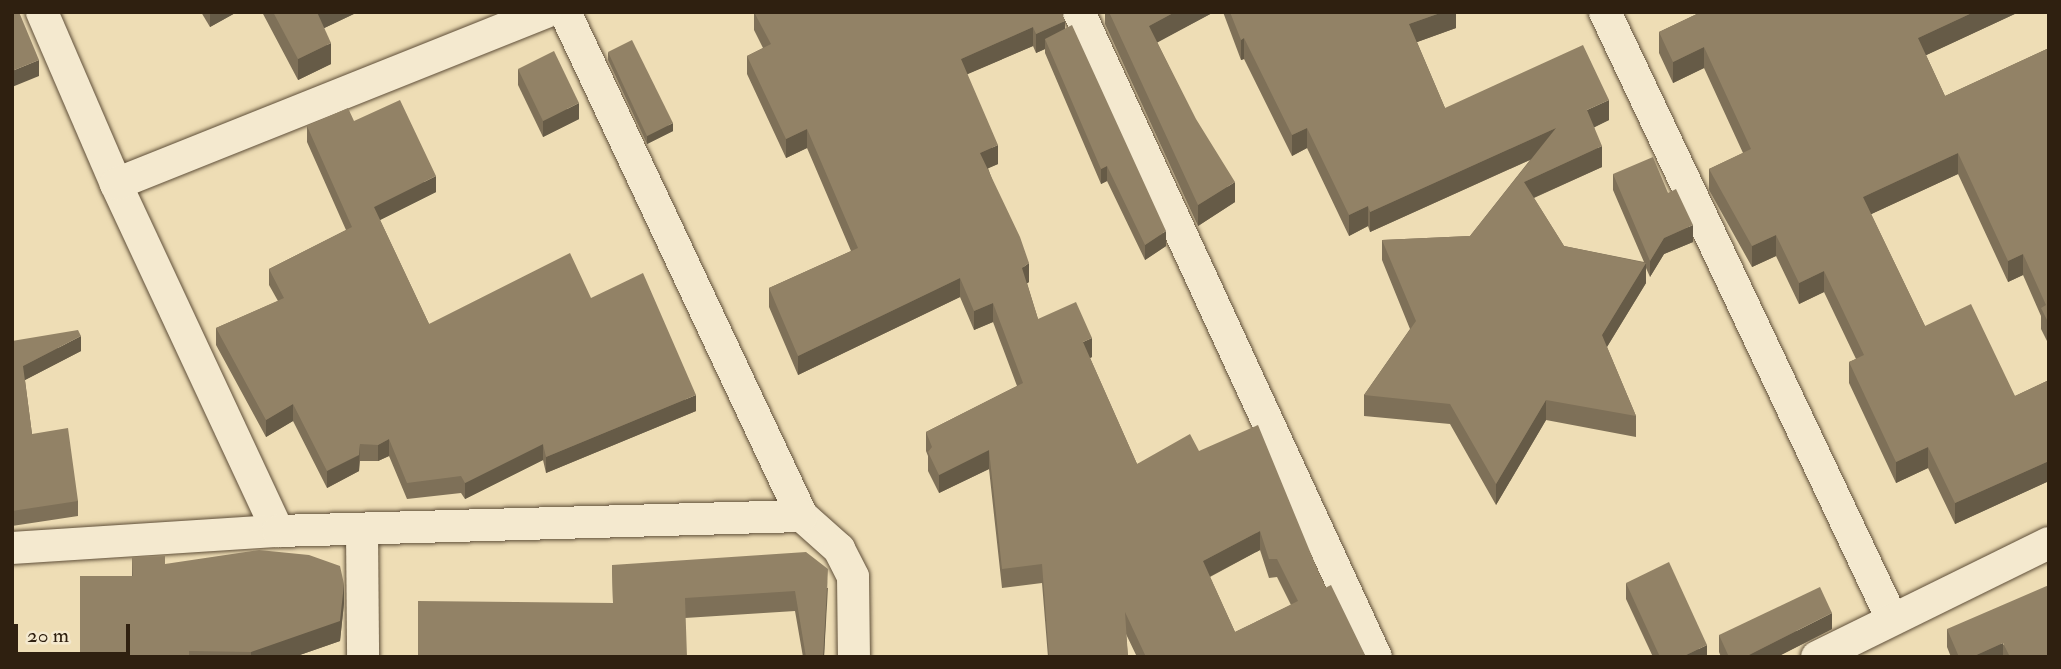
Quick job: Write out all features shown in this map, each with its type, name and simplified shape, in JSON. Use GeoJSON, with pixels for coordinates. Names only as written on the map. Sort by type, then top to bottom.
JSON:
{"type":"FeatureCollection","features":[{"type":"Feature","properties":{"kind":"street"},"geometry":{"type":"LineString","coordinates":[[42,12],[116,184],[278,531]]}},
{"type":"Feature","properties":{"kind":"street"},"geometry":{"type":"LineString","coordinates":[[116,184],[546,12]]}},
{"type":"Feature","properties":{"kind":"street"},"geometry":{"type":"LineString","coordinates":[[565,12],[802,516],[839,549],[853,577],[854,657]]}},
{"type":"Feature","properties":{"kind":"street"},"geometry":{"type":"LineString","coordinates":[[1079,12],[1376,657]]}},
{"type":"Feature","properties":{"kind":"street"},"geometry":{"type":"LineString","coordinates":[[1605,12],[1891,617]]}},
{"type":"Feature","properties":{"kind":"street"},"geometry":{"type":"LineString","coordinates":[[12,548],[278,531],[802,516]]}},
{"type":"Feature","properties":{"kind":"street"},"geometry":{"type":"LineString","coordinates":[[362,530],[363,657]]}},
{"type":"Feature","properties":{"kind":"street"},"geometry":{"type":"LineString","coordinates":[[1817,657],[1891,617],[2049,543]]}},
{"type":"Feature","properties":{"kind":"building"},"geometry":{"type":"Polygon","coordinates":[[[12,12],[19,12],[39,60],[12,71],[12,12]]]}},
{"type":"Feature","properties":{"kind":"building"},"geometry":{"type":"Polygon","coordinates":[[[273,12],[317,12],[331,43],[298,59],[273,12]]]}},
{"type":"Feature","properties":{"kind":"building"},"geometry":{"type":"Polygon","coordinates":[[[754,12],[1061,12],[1065,21],[1036,34],[1033,27],[961,59],[998,145],[980,153],[1020,237],[1029,263],[1022,268],[1038,319],[1076,302],[1092,338],[1083,342],[1137,464],[1190,434],[1199,451],[1258,425],[1325,588],[1331,585],[1366,657],[1146,657],[1125,612],[1128,657],[1049,657],[1042,564],[1002,569],[989,450],[939,475],[928,452],[932,447],[926,432],[1023,383],[993,303],[974,311],[960,278],[798,356],[769,288],[858,248],[807,129],[786,139],[747,56],[771,44],[754,12]],[[1260,531],[1203,561],[1235,632],[1298,601],[1277,559],[1269,559],[1260,531]]]}},
{"type":"Feature","properties":{"kind":"building"},"geometry":{"type":"Polygon","coordinates":[[[1109,12],[1175,12],[1149,26],[1196,119],[1235,182],[1198,205],[1109,12]]]}},
{"type":"Feature","properties":{"kind":"building"},"geometry":{"type":"Polygon","coordinates":[[[1230,12],[1443,12],[1409,24],[1445,108],[1583,45],[1609,100],[1587,110],[1602,146],[1524,182],[1564,246],[1646,263],[1602,335],[1636,416],[1546,400],[1496,484],[1450,404],[1364,395],[1416,321],[1382,240],[1470,236],[1556,128],[1370,212],[1368,206],[1349,215],[1307,128],[1292,135],[1244,38],[1241,40],[1230,12]]]}},
{"type":"Feature","properties":{"kind":"building"},"geometry":{"type":"Polygon","coordinates":[[[1701,12],[1974,12],[1918,38],[1945,96],[2049,48],[2049,324],[2041,308],[2046,305],[2023,254],[2008,261],[1958,153],[1863,197],[1925,326],[1971,304],[2015,396],[2049,380],[2049,461],[1955,503],[1928,447],[1896,462],[1849,362],[1864,355],[1824,271],[1799,283],[1776,235],[1752,246],[1709,169],[1751,149],[1704,47],[1673,62],[1659,32],[1701,12]]]}},
{"type":"Feature","properties":{"kind":"building"},"geometry":{"type":"Polygon","coordinates":[[[1072,25],[1166,231],[1145,245],[1107,166],[1101,169],[1045,39],[1072,25]]]}},
{"type":"Feature","properties":{"kind":"building"},"geometry":{"type":"Polygon","coordinates":[[[632,40],[673,123],[647,136],[608,52],[632,40]]]}},
{"type":"Feature","properties":{"kind":"building"},"geometry":{"type":"Polygon","coordinates":[[[554,51],[579,103],[543,121],[518,69],[554,51]]]}},
{"type":"Feature","properties":{"kind":"building"},"geometry":{"type":"Polygon","coordinates":[[[400,100],[436,176],[374,207],[429,324],[570,253],[591,298],[643,273],[696,395],[546,457],[543,444],[465,483],[461,476],[407,483],[389,439],[378,445],[360,444],[359,455],[327,471],[293,404],[266,420],[216,328],[284,298],[269,269],[352,227],[307,126],[348,108],[354,121],[400,100]]]}},
{"type":"Feature","properties":{"kind":"building"},"geometry":{"type":"Polygon","coordinates":[[[1653,157],[1668,193],[1676,189],[1693,225],[1664,238],[1650,261],[1613,174],[1653,157]]]}},
{"type":"Feature","properties":{"kind":"building"},"geometry":{"type":"Polygon","coordinates":[[[78,330],[81,336],[23,366],[32,434],[68,428],[78,501],[12,511],[12,341],[78,330]]]}},
{"type":"Feature","properties":{"kind":"building"},"geometry":{"type":"Polygon","coordinates":[[[259,550],[309,555],[340,566],[344,584],[340,621],[251,652],[189,651],[189,657],[80,657],[80,576],[133,576],[132,557],[165,556],[165,564],[259,550]]]}},
{"type":"Feature","properties":{"kind":"building"},"geometry":{"type":"Polygon","coordinates":[[[806,552],[828,569],[823,657],[806,657],[795,591],[685,598],[687,657],[418,657],[418,601],[613,603],[612,565],[806,552]]]}},
{"type":"Feature","properties":{"kind":"building"},"geometry":{"type":"Polygon","coordinates":[[[1669,562],[1707,645],[1682,657],[1660,657],[1626,583],[1669,562]]]}},
{"type":"Feature","properties":{"kind":"building"},"geometry":{"type":"Polygon","coordinates":[[[2049,585],[2049,657],[2010,657],[2003,643],[1972,657],[1959,657],[1947,629],[2049,585]]]}},
{"type":"Feature","properties":{"kind":"building"},"geometry":{"type":"Polygon","coordinates":[[[1820,587],[1832,613],[1745,657],[1729,657],[1719,635],[1820,587]]]}}]}
